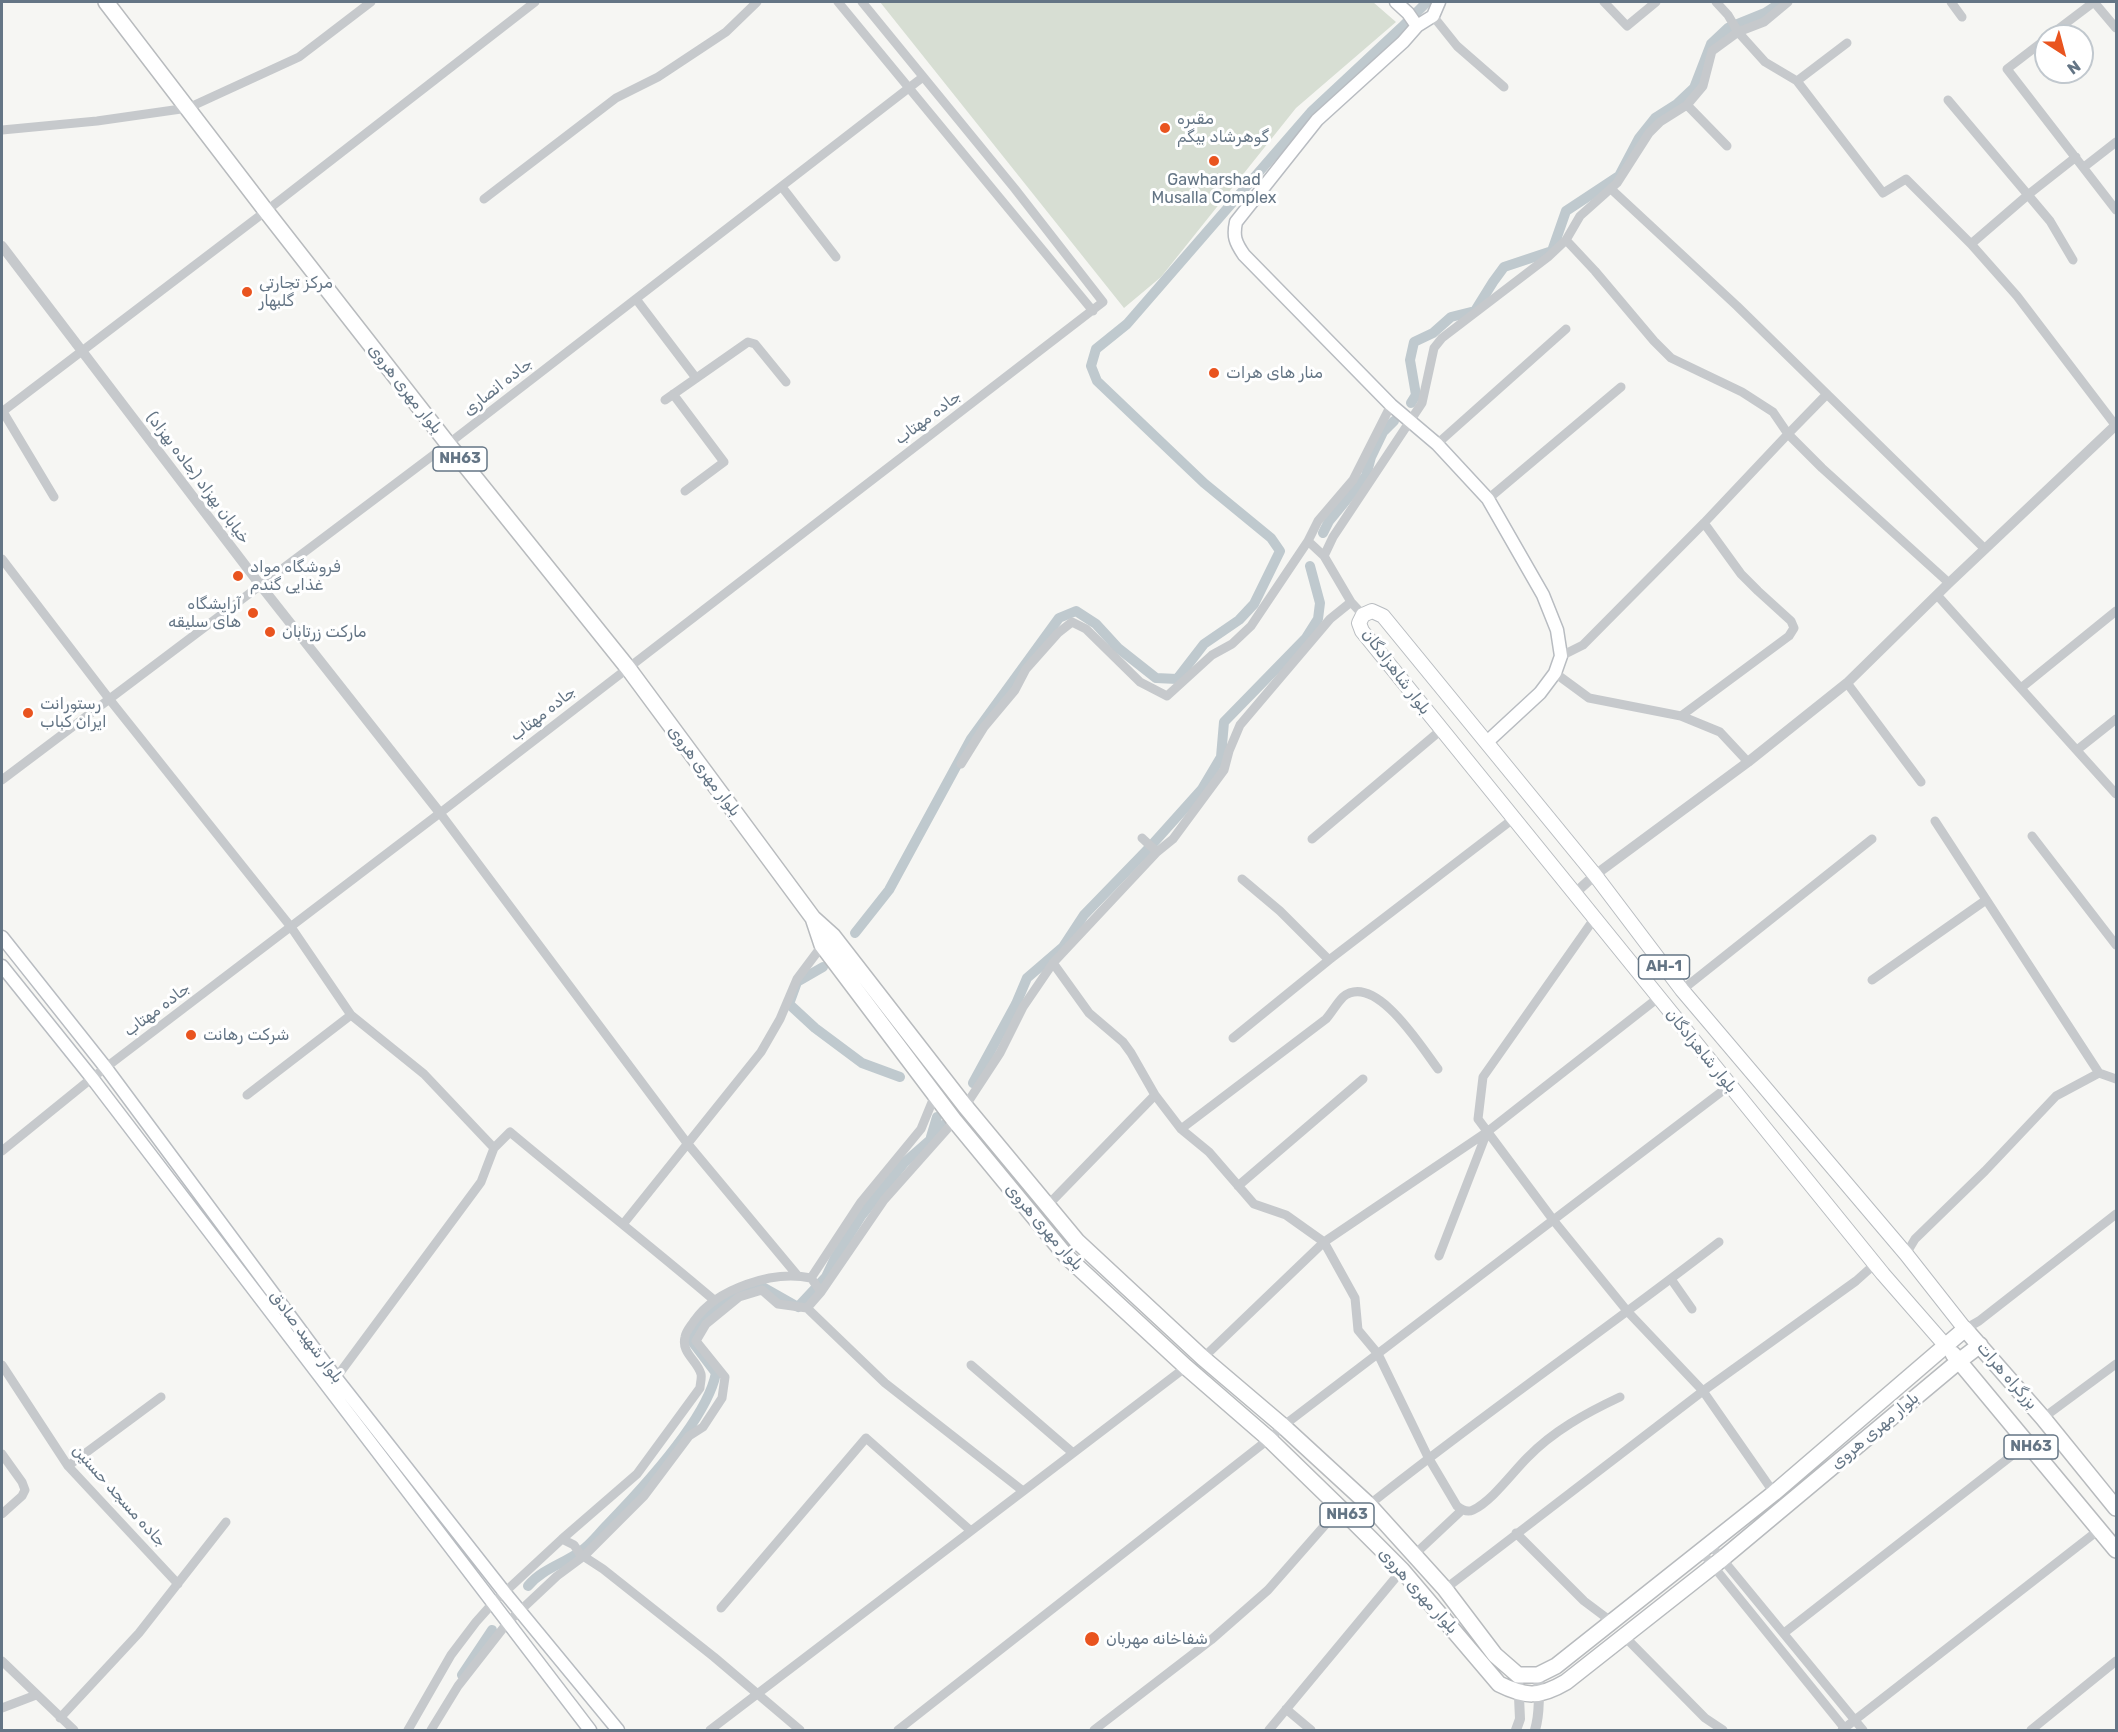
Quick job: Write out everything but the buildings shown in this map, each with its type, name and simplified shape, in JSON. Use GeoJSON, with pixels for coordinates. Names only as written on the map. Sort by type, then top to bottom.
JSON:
{"type":"FeatureCollection","features":[{"type":"Feature","properties":{"kind":"highway","name":"بلوار مهری هروی"},"geometry":{"type":"LineString","coordinates":[[106,2],[448,444],[628,668],[813,918],[935,1095],[1067,1257],[1186,1367],[1269,1439],[1340,1508],[1402,1570],[1499,1684],[1520,1694],[1539,1694],[1566,1682],[1718,1563],[1980,1345]]}},
{"type":"Feature","properties":{"kind":"highway","name":"بلوار مهری هروی"},"geometry":{"type":"LineString","coordinates":[[827,941],[1077,1241],[1203,1358],[1369,1504],[1445,1588],[1495,1655],[1518,1675]]}},
{"type":"Feature","properties":{"kind":"highway","name":"بلوار مهری هروی"},"geometry":{"type":"LineString","coordinates":[[1538,1675],[1556,1666],[1774,1493],[1965,1329]]}},
{"type":"Feature","properties":{"kind":"highway","name":"بزرگراه هرات"},"geometry":{"type":"LineString","coordinates":[[1965,1329],[2043,1418],[2116,1508]]}},
{"type":"Feature","properties":{"kind":"highway","name":"بزرگراه هرات"},"geometry":{"type":"LineString","coordinates":[[1945,1345],[2116,1550]]}},
{"type":"Feature","properties":{"kind":"highway"},"geometry":{"type":"LineString","coordinates":[[1518,1675],[1538,1675]]}},
{"type":"Feature","properties":{"kind":"main road"},"geometry":{"type":"LineString","coordinates":[[1396,2],[1417,26]]}},
{"type":"Feature","properties":{"kind":"main road"},"geometry":{"type":"LineString","coordinates":[[1439,2],[1433,16],[1417,26],[1403,42],[1317,120],[1236,222],[1233,234],[1235,242],[1244,255],[1391,405],[1437,444],[1488,499],[1543,595],[1557,630],[1561,656],[1555,673],[1540,693],[1487,742]]}},
{"type":"Feature","properties":{"kind":"main road","name":"بلوار شاهزادگان"},"geometry":{"type":"LineString","coordinates":[[1945,1345],[1875,1264],[1729,1086],[1362,631],[1359,623],[1363,615],[1372,611],[1383,616],[1594,875],[1682,990],[1906,1254],[1965,1329]]}},
{"type":"Feature","properties":{"kind":"main road","name":"بلوار شهید صادق"},"geometry":{"type":"LineString","coordinates":[[2,937],[106,1068],[336,1377],[505,1593],[618,1731]]}},
{"type":"Feature","properties":{"kind":"main road","name":"بلوار شهید صادق"},"geometry":{"type":"LineString","coordinates":[[2,966],[92,1078],[590,1731]]}},
{"type":"Feature","properties":{"kind":"street"},"geometry":{"type":"LineString","coordinates":[[2,130],[97,121],[188,108],[299,57],[371,2]]}},
{"type":"Feature","properties":{"kind":"street"},"geometry":{"type":"LineString","coordinates":[[54,497],[2,411],[266,211],[535,2]]}},
{"type":"Feature","properties":{"kind":"street"},"geometry":{"type":"LineString","coordinates":[[484,199],[616,98],[658,77],[726,32],[757,2]]}},
{"type":"Feature","properties":{"kind":"street"},"geometry":{"type":"LineString","coordinates":[[838,2],[1093,311]]}},
{"type":"Feature","properties":{"kind":"street"},"geometry":{"type":"LineString","coordinates":[[862,2],[923,77]]}},
{"type":"Feature","properties":{"kind":"street"},"geometry":{"type":"LineString","coordinates":[[1604,2],[1627,26],[1656,2]]}},
{"type":"Feature","properties":{"kind":"street"},"geometry":{"type":"LineString","coordinates":[[1574,894],[1594,875],[1748,762],[1847,683],[1949,583],[2115,428],[2017,296],[1971,244],[1906,179],[1883,193],[1797,81],[1765,62],[1738,32],[1728,15],[1716,2]]}},
{"type":"Feature","properties":{"kind":"street"},"geometry":{"type":"LineString","coordinates":[[1324,556],[1333,537],[1422,403],[1434,348],[1442,338],[1548,257],[1566,240],[1580,216],[1617,183],[1649,133],[1660,122],[1687,105],[1704,86],[1712,51],[1738,32],[1764,22],[1788,2]]}},
{"type":"Feature","properties":{"kind":"street"},"geometry":{"type":"LineString","coordinates":[[1951,2],[1962,17]]}},
{"type":"Feature","properties":{"kind":"street"},"geometry":{"type":"LineString","coordinates":[[2065,24],[2094,2],[2116,28]]}},
{"type":"Feature","properties":{"kind":"street"},"geometry":{"type":"LineString","coordinates":[[1433,16],[1457,46],[1504,87]]}},
{"type":"Feature","properties":{"kind":"street"},"geometry":{"type":"LineString","coordinates":[[1797,81],[1847,43]]}},
{"type":"Feature","properties":{"kind":"street"},"geometry":{"type":"LineString","coordinates":[[2034,48],[2007,69],[2116,210]]}},
{"type":"Feature","properties":{"kind":"street","name":"جاده انصاری"},"geometry":{"type":"LineString","coordinates":[[2,780],[448,444],[923,77]]}},
{"type":"Feature","properties":{"kind":"street","name":"جاده مهتاب"},"geometry":{"type":"LineString","coordinates":[[2,1151],[92,1078],[1103,302],[1015,189],[923,77]]}},
{"type":"Feature","properties":{"kind":"street"},"geometry":{"type":"LineString","coordinates":[[1948,100],[2029,194],[2050,221],[2073,260]]}},
{"type":"Feature","properties":{"kind":"street"},"geometry":{"type":"LineString","coordinates":[[1687,105],[1727,146]]}},
{"type":"Feature","properties":{"kind":"street"},"geometry":{"type":"LineString","coordinates":[[2084,167],[2116,142]]}},
{"type":"Feature","properties":{"kind":"street"},"geometry":{"type":"LineString","coordinates":[[1971,244],[2076,157]]}},
{"type":"Feature","properties":{"kind":"street"},"geometry":{"type":"LineString","coordinates":[[783,187],[836,257]]}},
{"type":"Feature","properties":{"kind":"street"},"geometry":{"type":"LineString","coordinates":[[1611,189],[1737,306],[1985,549]]}},
{"type":"Feature","properties":{"kind":"street"},"geometry":{"type":"LineString","coordinates":[[1566,240],[1671,358],[1749,397],[1773,412],[1788,434],[1822,468],[1949,583]]}},
{"type":"Feature","properties":{"kind":"street","name":"خیابان بهزاد (جاده بهزاد)"},"geometry":{"type":"LineString","coordinates":[[2,246],[261,586],[440,813]]}},
{"type":"Feature","properties":{"kind":"street"},"geometry":{"type":"LineString","coordinates":[[636,299],[696,378]]}},
{"type":"Feature","properties":{"kind":"street"},"geometry":{"type":"LineString","coordinates":[[1437,444],[1566,329]]}},
{"type":"Feature","properties":{"kind":"street"},"geometry":{"type":"LineString","coordinates":[[685,491],[724,462],[669,397],[748,342],[755,344],[786,382]]}},
{"type":"Feature","properties":{"kind":"street"},"geometry":{"type":"LineString","coordinates":[[1488,499],[1621,387]]}},
{"type":"Feature","properties":{"kind":"street"},"geometry":{"type":"LineString","coordinates":[[1561,656],[1583,645],[1704,524],[1827,394]]}},
{"type":"Feature","properties":{"kind":"street"},"geometry":{"type":"LineString","coordinates":[[961,764],[984,727],[1015,690],[1026,669],[1058,633],[1072,622],[1086,629],[1140,682],[1167,696],[1212,655],[1232,644],[1251,626],[1308,541],[1318,521],[1353,480],[1391,405]]}},
{"type":"Feature","properties":{"kind":"street"},"geometry":{"type":"LineString","coordinates":[[1681,716],[1789,636],[1794,628],[1791,621],[1742,574],[1704,524]]}},
{"type":"Feature","properties":{"kind":"street"},"geometry":{"type":"LineString","coordinates":[[1308,541],[1324,556],[1351,602],[1363,615]]}},
{"type":"Feature","properties":{"kind":"street"},"geometry":{"type":"LineString","coordinates":[[2,559],[110,700],[291,927],[351,1015],[424,1074],[494,1148]]}},
{"type":"Feature","properties":{"kind":"street"},"geometry":{"type":"LineString","coordinates":[[1937,595],[2116,794]]}},
{"type":"Feature","properties":{"kind":"street"},"geometry":{"type":"LineString","coordinates":[[807,1308],[821,1292],[884,1200],[965,1106],[1000,1053],[1023,1007],[1053,963],[1157,852],[1173,839],[1224,770],[1240,724],[1330,619],[1351,602]]}},
{"type":"Feature","properties":{"kind":"street"},"geometry":{"type":"LineString","coordinates":[[2021,688],[2116,611]]}},
{"type":"Feature","properties":{"kind":"street"},"geometry":{"type":"LineString","coordinates":[[1555,673],[1588,698],[1681,716],[1720,732],[1748,762]]}},
{"type":"Feature","properties":{"kind":"street"},"geometry":{"type":"LineString","coordinates":[[1847,683],[1921,782]]}},
{"type":"Feature","properties":{"kind":"street"},"geometry":{"type":"LineString","coordinates":[[2077,750],[2116,719]]}},
{"type":"Feature","properties":{"kind":"street"},"geometry":{"type":"LineString","coordinates":[[1312,839],[1441,730]]}},
{"type":"Feature","properties":{"kind":"street"},"geometry":{"type":"LineString","coordinates":[[440,813],[687,1143],[797,1275]]}},
{"type":"Feature","properties":{"kind":"street"},"geometry":{"type":"LineString","coordinates":[[1233,1038],[1329,960],[1513,819]]}},
{"type":"Feature","properties":{"kind":"street"},"geometry":{"type":"LineString","coordinates":[[1935,821],[2099,1073],[2116,1079]]}},
{"type":"Feature","properties":{"kind":"street"},"geometry":{"type":"LineString","coordinates":[[2032,836],[2116,945]]}},
{"type":"Feature","properties":{"kind":"street"},"geometry":{"type":"LineString","coordinates":[[1142,838],[1157,852]]}},
{"type":"Feature","properties":{"kind":"street"},"geometry":{"type":"LineString","coordinates":[[1682,990],[1872,839]]}},
{"type":"Feature","properties":{"kind":"street"},"geometry":{"type":"LineString","coordinates":[[1242,879],[1281,911],[1329,960]]}},
{"type":"Feature","properties":{"kind":"street"},"geometry":{"type":"LineString","coordinates":[[1872,980],[1986,900]]}},
{"type":"Feature","properties":{"kind":"street"},"geometry":{"type":"LineString","coordinates":[[1594,919],[1483,1077],[1478,1119],[1554,1221],[1628,1312],[1703,1391],[1774,1493]]}},
{"type":"Feature","properties":{"kind":"street"},"geometry":{"type":"LineString","coordinates":[[624,1223],[761,1052],[780,1019],[797,979],[827,941]]}},
{"type":"Feature","properties":{"kind":"street"},"geometry":{"type":"LineString","coordinates":[[1053,963],[1089,1013],[1123,1042],[1155,1095],[1181,1129],[1209,1152],[1254,1204],[1286,1215],[1324,1242],[1355,1298],[1358,1330],[1378,1354],[1428,1457],[1457,1506],[1462,1510],[1470,1511],[1476,1508],[1527,1458],[1567,1425],[1620,1397]]}},
{"type":"Feature","properties":{"kind":"street"},"geometry":{"type":"LineString","coordinates":[[1181,1129],[1326,1019],[1344,997],[1352,993],[1362,992],[1379,998],[1393,1010],[1438,1069]]}},
{"type":"Feature","properties":{"kind":"street"},"geometry":{"type":"LineString","coordinates":[[1203,1358],[1324,1242],[1487,1132],[1658,998]]}},
{"type":"Feature","properties":{"kind":"street"},"geometry":{"type":"LineString","coordinates":[[247,1095],[351,1015]]}},
{"type":"Feature","properties":{"kind":"street"},"geometry":{"type":"LineString","coordinates":[[1906,1254],[1915,1239],[1985,1171],[2056,1096],[2099,1073]]}},
{"type":"Feature","properties":{"kind":"street"},"geometry":{"type":"LineString","coordinates":[[1238,1186],[1363,1079]]}},
{"type":"Feature","properties":{"kind":"street"},"geometry":{"type":"LineString","coordinates":[[898,1731],[1283,1426],[1729,1086]]}},
{"type":"Feature","properties":{"kind":"street"},"geometry":{"type":"LineString","coordinates":[[811,1278],[861,1202],[921,1129],[935,1095]]}},
{"type":"Feature","properties":{"kind":"street"},"geometry":{"type":"LineString","coordinates":[[1047,1206],[1155,1095]]}},
{"type":"Feature","properties":{"kind":"street"},"geometry":{"type":"LineString","coordinates":[[336,1377],[481,1182],[494,1148],[510,1132],[624,1223],[714,1300]]}},
{"type":"Feature","properties":{"kind":"street"},"geometry":{"type":"LineString","coordinates":[[1439,1256],[1487,1132]]}},
{"type":"Feature","properties":{"kind":"street"},"geometry":{"type":"LineString","coordinates":[[1965,1329],[1979,1321],[2116,1215]]}},
{"type":"Feature","properties":{"kind":"street"},"geometry":{"type":"LineString","coordinates":[[1369,1504],[1428,1457],[1628,1312],[1719,1242]]}},
{"type":"Feature","properties":{"kind":"street"},"geometry":{"type":"LineString","coordinates":[[1445,1588],[1703,1391],[1856,1281],[1875,1264]]}},
{"type":"Feature","properties":{"kind":"street"},"geometry":{"type":"LineString","coordinates":[[408,1731],[451,1656],[493,1603],[637,1474],[700,1388],[701,1374],[685,1349],[685,1335],[698,1316],[714,1300],[749,1283],[797,1275],[811,1278],[821,1292]]}},
{"type":"Feature","properties":{"kind":"street"},"geometry":{"type":"LineString","coordinates":[[1671,1279],[1692,1309]]}},
{"type":"Feature","properties":{"kind":"street"},"geometry":{"type":"LineString","coordinates":[[430,1731],[458,1686],[508,1622],[644,1496],[689,1436],[703,1427],[722,1398],[725,1377],[696,1341],[706,1324],[740,1297],[762,1290],[778,1304],[807,1308],[885,1383],[1023,1491]]}},
{"type":"Feature","properties":{"kind":"street"},"geometry":{"type":"LineString","coordinates":[[2043,1418],[2116,1364]]}},
{"type":"Feature","properties":{"kind":"street","name":"جاده مسجد حسنین"},"geometry":{"type":"LineString","coordinates":[[2,1365],[68,1466],[178,1584]]}},
{"type":"Feature","properties":{"kind":"street"},"geometry":{"type":"LineString","coordinates":[[971,1365],[1073,1453]]}},
{"type":"Feature","properties":{"kind":"street"},"geometry":{"type":"LineString","coordinates":[[710,1731],[1186,1367]]}},
{"type":"Feature","properties":{"kind":"street"},"geometry":{"type":"LineString","coordinates":[[68,1466],[161,1397]]}},
{"type":"Feature","properties":{"kind":"street"},"geometry":{"type":"LineString","coordinates":[[721,1608],[866,1438],[971,1531]]}},
{"type":"Feature","properties":{"kind":"street"},"geometry":{"type":"LineString","coordinates":[[1784,1633],[2028,1443]]}},
{"type":"Feature","properties":{"kind":"street"},"geometry":{"type":"LineString","coordinates":[[2,1454],[25,1490],[22,1496],[2,1514]]}},
{"type":"Feature","properties":{"kind":"street"},"geometry":{"type":"LineString","coordinates":[[1094,1731],[1211,1640],[1268,1590],[1340,1508]]}},
{"type":"Feature","properties":{"kind":"street"},"geometry":{"type":"LineString","coordinates":[[1414,1555],[1462,1510]]}},
{"type":"Feature","properties":{"kind":"street"},"geometry":{"type":"LineString","coordinates":[[60,1719],[139,1633],[226,1522]]}},
{"type":"Feature","properties":{"kind":"street"},"geometry":{"type":"LineString","coordinates":[[1718,1563],[1844,1730],[2100,1529]]}},
{"type":"Feature","properties":{"kind":"street"},"geometry":{"type":"LineString","coordinates":[[1516,1533],[1584,1601],[1612,1622]]}},
{"type":"Feature","properties":{"kind":"street"},"geometry":{"type":"LineString","coordinates":[[562,1539],[574,1545],[582,1555],[632,1591],[800,1731]]}},
{"type":"Feature","properties":{"kind":"street"},"geometry":{"type":"LineString","coordinates":[[1705,1548],[1784,1633],[1863,1731]]}},
{"type":"Feature","properties":{"kind":"street"},"geometry":{"type":"LineString","coordinates":[[1269,1731],[1402,1570]]}},
{"type":"Feature","properties":{"kind":"street"},"geometry":{"type":"LineString","coordinates":[[1624,1636],[1705,1718],[1723,1731]]}},
{"type":"Feature","properties":{"kind":"street"},"geometry":{"type":"LineString","coordinates":[[2,1661],[74,1731]]}},
{"type":"Feature","properties":{"kind":"street"},"geometry":{"type":"LineString","coordinates":[[2031,1731],[2116,1661]]}},
{"type":"Feature","properties":{"kind":"street"},"geometry":{"type":"LineString","coordinates":[[1516,1731],[1520,1719],[1518,1675]]}},
{"type":"Feature","properties":{"kind":"street"},"geometry":{"type":"LineString","coordinates":[[1535,1731],[1539,1694],[1538,1675]]}},
{"type":"Feature","properties":{"kind":"street"},"geometry":{"type":"LineString","coordinates":[[2,1708],[36,1695]]}},
{"type":"Feature","properties":{"kind":"street"},"geometry":{"type":"LineString","coordinates":[[1286,1709],[1311,1731]]}},
{"type":"Feature","properties":{"kind":"shaded area"},"geometry":{"type":"Polygon","coordinates":[[[880,2],[1373,2],[1396,22],[1296,108],[1161,277],[1124,308],[880,2]]]}},
{"type":"Feature","properties":{"kind":"waterway"},"geometry":{"type":"LineString","coordinates":[[855,933],[889,890],[971,739],[1059,618],[1076,611],[1096,624],[1118,648],[1156,678],[1177,679],[1204,644],[1239,620],[1254,604],[1280,551],[1271,538],[1204,483],[1097,381],[1091,366],[1096,349],[1127,324],[1311,112],[1427,2]]}},
{"type":"Feature","properties":{"kind":"waterway"},"geometry":{"type":"LineString","coordinates":[[1411,403],[1416,395],[1410,360],[1414,342],[1433,333],[1451,317],[1475,311],[1504,267],[1552,251],[1566,211],[1619,176],[1639,138],[1655,118],[1677,104],[1694,88],[1711,44],[1728,28],[1765,13],[1782,2]]}},
{"type":"Feature","properties":{"kind":"waterway"},"geometry":{"type":"LineString","coordinates":[[1323,533],[1329,521],[1366,476],[1371,457],[1383,432],[1394,421]]}},
{"type":"Feature","properties":{"kind":"waterway"},"geometry":{"type":"LineString","coordinates":[[973,1083],[1016,1004],[1027,978],[1063,947],[1084,915],[1202,789],[1221,757],[1224,722],[1306,638],[1318,619],[1320,603],[1310,566]]}},
{"type":"Feature","properties":{"kind":"waterway"},"geometry":{"type":"LineString","coordinates":[[823,967],[797,982],[789,1004],[815,1028],[862,1063],[900,1077]]}},
{"type":"Feature","properties":{"kind":"waterway"},"geometry":{"type":"LineString","coordinates":[[931,1137],[937,1117]]}},
{"type":"Feature","properties":{"kind":"waterway"},"geometry":{"type":"LineString","coordinates":[[528,1586],[540,1575],[574,1556],[588,1545],[654,1474],[700,1411],[716,1373],[691,1340],[701,1321],[739,1292],[761,1286],[798,1307],[826,1277],[861,1216],[904,1163],[945,1124]]}},
{"type":"Feature","properties":{"kind":"waterway"},"geometry":{"type":"LineString","coordinates":[[462,1675],[492,1630]]}},
{"type":"Feature","properties":{"kind":"place","name":"مقبره گوهرشاد بیگم"},"geometry":{"type":"Point","coordinates":[1165,128]}},
{"type":"Feature","properties":{"kind":"place","name":"Gawharshad Musalla Complex"},"geometry":{"type":"Point","coordinates":[1214,161]}},
{"type":"Feature","properties":{"kind":"place","name":"مرکز تجارتی گلبهار"},"geometry":{"type":"Point","coordinates":[247,292]}},
{"type":"Feature","properties":{"kind":"place","name":"منار های هرات"},"geometry":{"type":"Point","coordinates":[1214,373]}},
{"type":"Feature","properties":{"kind":"place","name":"فروشگاه مواد غذایی گندم"},"geometry":{"type":"Point","coordinates":[238,576]}},
{"type":"Feature","properties":{"kind":"place","name":"آرایشگاه های سلیقه"},"geometry":{"type":"Point","coordinates":[253,613]}},
{"type":"Feature","properties":{"kind":"place","name":"مارکت زرتابان"},"geometry":{"type":"Point","coordinates":[270,632]}},
{"type":"Feature","properties":{"kind":"place","name":"رستورانت ایران کباب"},"geometry":{"type":"Point","coordinates":[28,713]}},
{"type":"Feature","properties":{"kind":"place","name":"شرکت رهانت"},"geometry":{"type":"Point","coordinates":[191,1035]}},
{"type":"Feature","properties":{"kind":"place","name":"شفاخانه مهربان"},"geometry":{"type":"Point","coordinates":[1092,1639]}}]}
